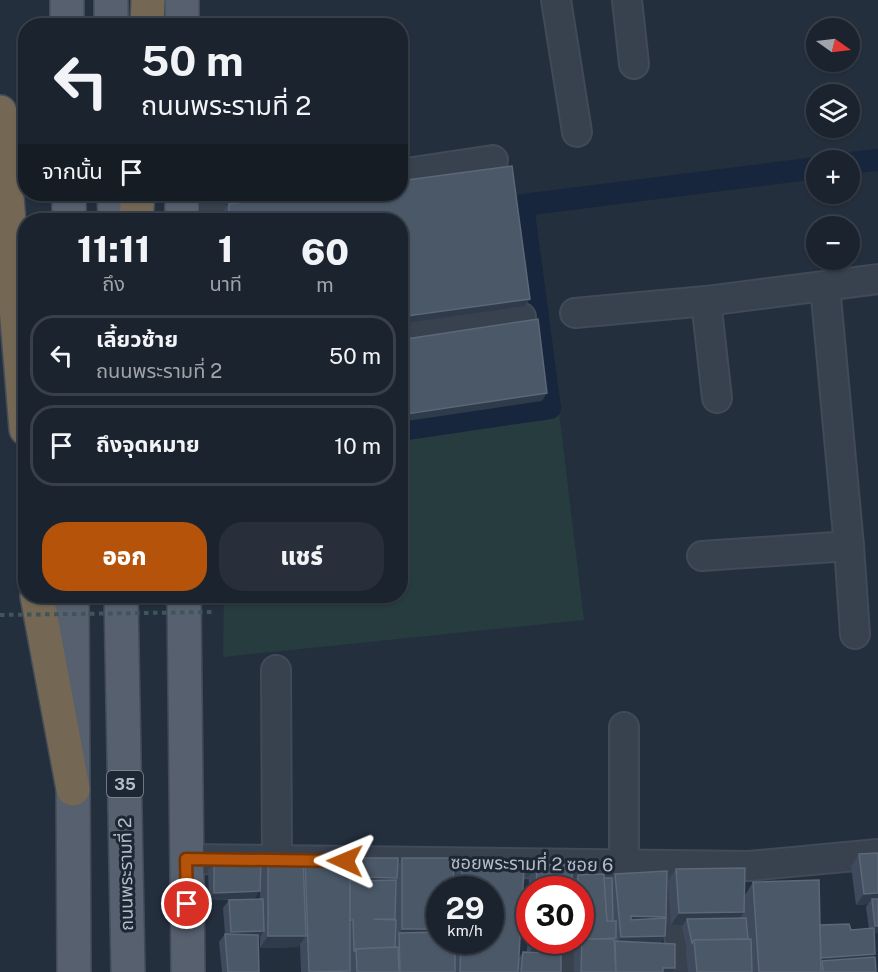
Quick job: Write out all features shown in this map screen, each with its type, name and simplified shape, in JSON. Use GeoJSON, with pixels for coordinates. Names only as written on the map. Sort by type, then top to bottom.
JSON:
{"type":"FeatureCollection","features":[{"type":"Feature","properties":{"kind":"highway"},"geometry":{"type":"LineString","coordinates":[[147,18],[148,0]]}},
{"type":"Feature","properties":{"kind":"highway"},"geometry":{"type":"LineString","coordinates":[[0,112],[18,331]]}},
{"type":"Feature","properties":{"kind":"highway"},"geometry":{"type":"LineString","coordinates":[[38,603],[73,789]]}},
{"type":"Feature","properties":{"kind":"main road"},"geometry":{"type":"LineString","coordinates":[[67,0],[67,18]]}},
{"type":"Feature","properties":{"kind":"main road"},"geometry":{"type":"LineString","coordinates":[[111,0],[111,18]]}},
{"type":"Feature","properties":{"kind":"main road"},"geometry":{"type":"LineString","coordinates":[[182,0],[182,18]]}},
{"type":"Feature","properties":{"kind":"main road"},"geometry":{"type":"LineString","coordinates":[[72,603],[74,967]]}},
{"type":"Feature","properties":{"kind":"main road","name":"ถนนพระรามที่ 2"},"geometry":{"type":"LineString","coordinates":[[121,603],[128,972]]}},
{"type":"Feature","properties":{"kind":"main road"},"geometry":{"type":"LineString","coordinates":[[184,603],[188,972]]}},
{"type":"Feature","properties":{"kind":"street"},"geometry":{"type":"LineString","coordinates":[[556,0],[577,132]]}},
{"type":"Feature","properties":{"kind":"street"},"geometry":{"type":"LineString","coordinates":[[627,0],[634,64]]}},
{"type":"Feature","properties":{"kind":"street"},"geometry":{"type":"LineString","coordinates":[[408,173],[493,160]]}},
{"type":"Feature","properties":{"kind":"street"},"geometry":{"type":"LineString","coordinates":[[182,207],[225,201]]}},
{"type":"Feature","properties":{"kind":"street"},"geometry":{"type":"LineString","coordinates":[[575,313],[706,301],[878,279]]}},
{"type":"Feature","properties":{"kind":"street"},"geometry":{"type":"LineString","coordinates":[[825,286],[855,634]]}},
{"type":"Feature","properties":{"kind":"street"},"geometry":{"type":"LineString","coordinates":[[706,301],[717,398]]}},
{"type":"Feature","properties":{"kind":"street"},"geometry":{"type":"LineString","coordinates":[[408,334],[520,317]]}},
{"type":"Feature","properties":{"kind":"street"},"geometry":{"type":"LineString","coordinates":[[702,556],[849,546]]}},
{"type":"Feature","properties":{"kind":"street"},"geometry":{"type":"LineString","coordinates":[[276,670],[277,861]]}},
{"type":"Feature","properties":{"kind":"street"},"geometry":{"type":"LineString","coordinates":[[624,727],[624,865]]}},
{"type":"Feature","properties":{"kind":"street","name":"ซอยพระรามที่ 2 ซอย 6"},"geometry":{"type":"LineString","coordinates":[[576,876],[624,865],[749,866],[878,854]]}},
{"type":"Feature","properties":{"kind":"street","name":"ซอยพระรามที่ 2 ซอย 6"},"geometry":{"type":"LineString","coordinates":[[186,859],[277,861],[554,876]]}},
{"type":"Feature","properties":{"kind":"street"},"geometry":{"type":"LineString","coordinates":[[672,866],[683,972]]}},
{"type":"Feature","properties":{"kind":"street"},"geometry":{"type":"LineString","coordinates":[[570,972],[571,954]]}},
{"type":"Feature","properties":{"kind":"path"},"geometry":{"type":"LineString","coordinates":[[0,615],[212,612]]}},
{"type":"Feature","properties":{"kind":"green space"},"geometry":{"type":"Polygon","coordinates":[[[559,412],[584,620],[223,657],[224,603],[408,603],[408,436],[559,412]]]}},
{"type":"Feature","properties":{"kind":"building"},"geometry":{"type":"Polygon","coordinates":[[[512,166],[530,299],[408,316],[408,213],[229,213],[229,204],[252,201],[408,201],[408,180],[512,166]]]}},
{"type":"Feature","properties":{"kind":"building"},"geometry":{"type":"Polygon","coordinates":[[[538,319],[547,393],[408,414],[408,339],[538,319]]]}},
{"type":"Feature","properties":{"kind":"building"},"geometry":{"type":"Polygon","coordinates":[[[878,853],[878,893],[864,894],[859,854],[878,853]]]}},
{"type":"Feature","properties":{"kind":"building"},"geometry":{"type":"Polygon","coordinates":[[[303,858],[306,936],[268,936],[268,859],[303,858]]]}},
{"type":"Feature","properties":{"kind":"building"},"geometry":{"type":"Polygon","coordinates":[[[359,858],[398,858],[397,878],[359,877],[359,858]]]}},
{"type":"Feature","properties":{"kind":"building"},"geometry":{"type":"Polygon","coordinates":[[[402,858],[454,858],[453,876],[426,876],[426,929],[402,929],[402,858]]]}},
{"type":"Feature","properties":{"kind":"building"},"geometry":{"type":"Polygon","coordinates":[[[305,859],[350,859],[350,971],[309,972],[305,859]]]}},
{"type":"Feature","properties":{"kind":"building"},"geometry":{"type":"Polygon","coordinates":[[[261,862],[260,891],[214,893],[214,863],[261,862]]]}},
{"type":"Feature","properties":{"kind":"building"},"geometry":{"type":"Polygon","coordinates":[[[462,864],[524,869],[524,876],[516,876],[518,972],[460,972],[461,954],[504,954],[504,876],[462,876],[462,864]]]}},
{"type":"Feature","properties":{"kind":"building"},"geometry":{"type":"Polygon","coordinates":[[[537,865],[572,865],[572,876],[537,876],[537,865]]]}},
{"type":"Feature","properties":{"kind":"building"},"geometry":{"type":"Polygon","coordinates":[[[745,868],[744,912],[679,913],[676,869],[745,868]]]}},
{"type":"Feature","properties":{"kind":"building"},"geometry":{"type":"Polygon","coordinates":[[[667,871],[666,917],[631,916],[631,920],[666,918],[665,936],[621,937],[615,874],[667,871]]]}},
{"type":"Feature","properties":{"kind":"building"},"geometry":{"type":"Polygon","coordinates":[[[604,874],[607,921],[616,921],[616,938],[594,939],[594,876],[578,875],[604,874]]]}},
{"type":"Feature","properties":{"kind":"building"},"geometry":{"type":"Polygon","coordinates":[[[604,878],[612,878],[613,921],[607,921],[604,878]]]}},
{"type":"Feature","properties":{"kind":"building"},"geometry":{"type":"Polygon","coordinates":[[[396,880],[395,919],[373,919],[396,920],[395,947],[354,951],[353,920],[350,920],[350,881],[396,880]]]}},
{"type":"Feature","properties":{"kind":"building"},"geometry":{"type":"Polygon","coordinates":[[[819,880],[821,972],[759,972],[753,882],[819,880]]]}},
{"type":"Feature","properties":{"kind":"building"},"geometry":{"type":"Polygon","coordinates":[[[263,899],[264,931],[231,932],[229,900],[263,899]]]}},
{"type":"Feature","properties":{"kind":"building"},"geometry":{"type":"Polygon","coordinates":[[[872,899],[878,899],[878,926],[875,926],[872,899]]]}},
{"type":"Feature","properties":{"kind":"building"},"geometry":{"type":"Polygon","coordinates":[[[746,918],[748,939],[694,940],[692,943],[687,919],[746,918]]]}},
{"type":"Feature","properties":{"kind":"building"},"geometry":{"type":"Polygon","coordinates":[[[849,924],[851,930],[874,928],[875,954],[821,958],[820,925],[849,924]]]}},
{"type":"Feature","properties":{"kind":"building"},"geometry":{"type":"Polygon","coordinates":[[[426,932],[426,954],[455,954],[455,972],[400,972],[399,933],[426,932]]]}},
{"type":"Feature","properties":{"kind":"building"},"geometry":{"type":"Polygon","coordinates":[[[225,934],[258,935],[259,972],[228,972],[225,934]]]}},
{"type":"Feature","properties":{"kind":"building"},"geometry":{"type":"Polygon","coordinates":[[[594,939],[614,939],[616,972],[581,972],[582,954],[594,954],[594,939]]]}},
{"type":"Feature","properties":{"kind":"building"},"geometry":{"type":"Polygon","coordinates":[[[751,939],[752,972],[697,972],[694,940],[751,939]]]}},
{"type":"Feature","properties":{"kind":"building"},"geometry":{"type":"Polygon","coordinates":[[[615,941],[675,944],[675,968],[663,968],[663,972],[616,972],[615,941]]]}},
{"type":"Feature","properties":{"kind":"building"},"geometry":{"type":"Polygon","coordinates":[[[398,947],[399,972],[357,972],[356,949],[398,947]]]}},
{"type":"Feature","properties":{"kind":"building"},"geometry":{"type":"Polygon","coordinates":[[[523,954],[561,954],[561,972],[521,972],[523,954]]]}},
{"type":"Feature","properties":{"kind":"building"},"geometry":{"type":"Polygon","coordinates":[[[875,957],[876,972],[823,972],[822,961],[875,957]]]}},
{"type":"Feature","properties":{"kind":"waterway"},"geometry":{"type":"LineString","coordinates":[[860,162],[878,160]]}},
{"type":"Feature","properties":{"kind":"waterway"},"geometry":{"type":"LineString","coordinates":[[408,429],[550,408],[523,205],[806,169]]}},
{"type":"Feature","properties":{"kind":"route"},"geometry":{"type":"LineString","coordinates":[[187,904],[186,859],[345,861]]}}]}
